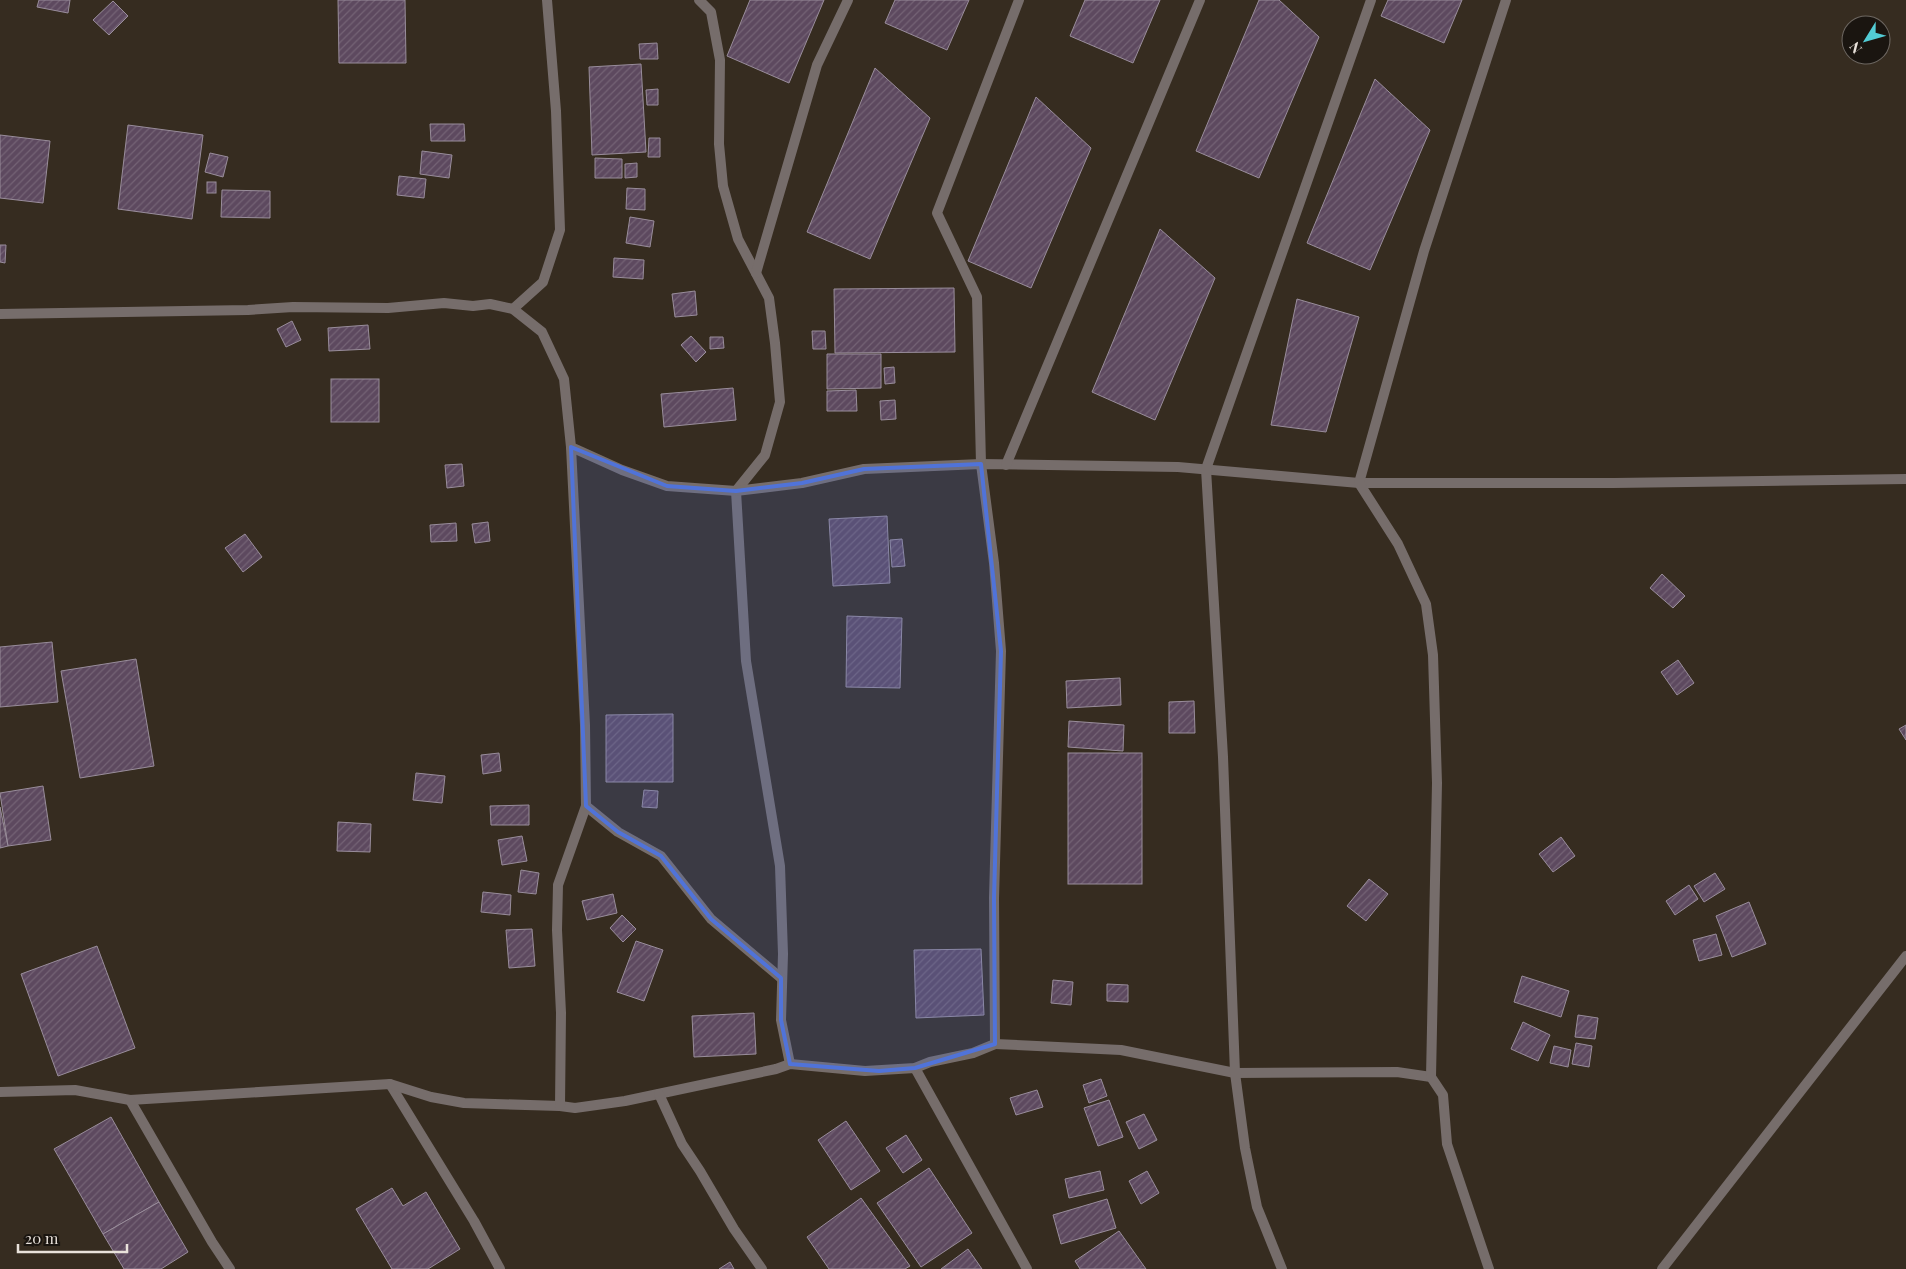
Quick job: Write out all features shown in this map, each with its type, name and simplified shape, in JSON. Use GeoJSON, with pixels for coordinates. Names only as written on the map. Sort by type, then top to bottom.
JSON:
{"type":"FeatureCollection","features":[{"type":"Feature","properties":{"kind":"street"},"geometry":{"type":"LineString","coordinates":[[513,309],[543,282],[560,230],[556,111],[547,0]]}},
{"type":"Feature","properties":{"kind":"street"},"geometry":{"type":"LineString","coordinates":[[699,0],[711,12],[720,60],[719,144],[723,186],[738,239],[769,298],[776,343],[780,402],[765,455],[736,492],[746,660],[780,866],[783,954],[781,1020],[790,1064]]}},
{"type":"Feature","properties":{"kind":"street"},"geometry":{"type":"LineString","coordinates":[[756,273],[817,65],[848,0]]}},
{"type":"Feature","properties":{"kind":"street"},"geometry":{"type":"LineString","coordinates":[[995,1044],[994,898],[1001,651],[994,563],[981,464],[977,297],[937,213],[1018,0]]}},
{"type":"Feature","properties":{"kind":"street"},"geometry":{"type":"LineString","coordinates":[[1006,465],[1200,0]]}},
{"type":"Feature","properties":{"kind":"street"},"geometry":{"type":"LineString","coordinates":[[1282,1269],[1257,1208],[1245,1148],[1234,1073],[1223,758],[1206,469],[1371,0]]}},
{"type":"Feature","properties":{"kind":"street"},"geometry":{"type":"LineString","coordinates":[[1489,1269],[1447,1144],[1443,1095],[1431,1077],[1437,783],[1433,656],[1426,604],[1398,544],[1359,483],[1424,251],[1506,0]]}},
{"type":"Feature","properties":{"kind":"street"},"geometry":{"type":"LineString","coordinates":[[0,314],[248,310],[293,307],[388,308],[444,303],[473,306],[490,304],[513,309],[542,332],[564,379],[571,447],[585,725],[586,806],[558,885],[557,930],[561,1013],[560,1106]]}},
{"type":"Feature","properties":{"kind":"street"},"geometry":{"type":"LineString","coordinates":[[571,447],[622,470],[667,486],[736,492],[802,483],[864,469],[981,464],[1178,467],[1359,483],[1614,483],[1906,479]]}},
{"type":"Feature","properties":{"kind":"street"},"geometry":{"type":"LineString","coordinates":[[586,806],[618,832],[661,856],[711,918],[781,978]]}},
{"type":"Feature","properties":{"kind":"street"},"geometry":{"type":"LineString","coordinates":[[1662,1269],[1906,956]]}},
{"type":"Feature","properties":{"kind":"street"},"geometry":{"type":"LineString","coordinates":[[0,1092],[75,1090],[130,1100],[390,1084],[431,1097],[464,1103],[575,1108],[625,1101],[776,1069],[790,1064],[865,1071],[915,1068],[930,1062],[974,1053],[995,1044],[1121,1050],[1234,1073],[1397,1072],[1431,1077]]}},
{"type":"Feature","properties":{"kind":"street"},"geometry":{"type":"LineString","coordinates":[[915,1068],[1027,1269]]}},
{"type":"Feature","properties":{"kind":"street"},"geometry":{"type":"LineString","coordinates":[[390,1084],[474,1221],[500,1269]]}},
{"type":"Feature","properties":{"kind":"street"},"geometry":{"type":"LineString","coordinates":[[659,1094],[682,1144],[734,1230],[762,1269]]}},
{"type":"Feature","properties":{"kind":"street"},"geometry":{"type":"LineString","coordinates":[[130,1100],[212,1242],[230,1269]]}},
{"type":"Feature","properties":{"kind":"highlighted area"},"geometry":{"type":"Polygon","coordinates":[[[571,447],[667,486],[736,491],[802,483],[864,469],[981,464],[1001,651],[994,898],[995,1044],[915,1068],[879,1071],[790,1064],[781,1020],[781,978],[711,919],[661,856],[618,832],[586,806],[571,447]]]}},
{"type":"Feature","properties":{"kind":"building"},"geometry":{"type":"Polygon","coordinates":[[[39,0],[70,0],[68,13],[37,7],[39,0]]]}},
{"type":"Feature","properties":{"kind":"building"},"geometry":{"type":"Polygon","coordinates":[[[338,0],[405,0],[406,63],[339,63],[338,0]]]}},
{"type":"Feature","properties":{"kind":"building"},"geometry":{"type":"Polygon","coordinates":[[[750,0],[824,0],[789,83],[727,56],[750,0]]]}},
{"type":"Feature","properties":{"kind":"building"},"geometry":{"type":"Polygon","coordinates":[[[895,0],[969,0],[947,50],[885,23],[895,0]]]}},
{"type":"Feature","properties":{"kind":"building"},"geometry":{"type":"Polygon","coordinates":[[[1085,0],[1160,0],[1133,63],[1070,36],[1085,0]]]}},
{"type":"Feature","properties":{"kind":"building"},"geometry":{"type":"Polygon","coordinates":[[[1259,0],[1279,0],[1319,37],[1259,178],[1196,151],[1259,0]]]}},
{"type":"Feature","properties":{"kind":"building"},"geometry":{"type":"Polygon","coordinates":[[[1388,0],[1462,0],[1444,43],[1381,16],[1388,0]]]}},
{"type":"Feature","properties":{"kind":"building"},"geometry":{"type":"Polygon","coordinates":[[[113,1],[128,16],[109,35],[93,20],[113,1]]]}},
{"type":"Feature","properties":{"kind":"building"},"geometry":{"type":"Polygon","coordinates":[[[657,43],[658,59],[640,59],[639,44],[657,43]]]}},
{"type":"Feature","properties":{"kind":"building"},"geometry":{"type":"Polygon","coordinates":[[[641,64],[646,152],[592,155],[589,67],[641,64]]]}},
{"type":"Feature","properties":{"kind":"building"},"geometry":{"type":"Polygon","coordinates":[[[875,68],[930,118],[870,259],[807,232],[875,68]]]}},
{"type":"Feature","properties":{"kind":"building"},"geometry":{"type":"Polygon","coordinates":[[[1375,79],[1430,130],[1370,270],[1307,243],[1375,79]]]}},
{"type":"Feature","properties":{"kind":"building"},"geometry":{"type":"Polygon","coordinates":[[[658,89],[658,105],[647,105],[646,90],[658,89]]]}},
{"type":"Feature","properties":{"kind":"building"},"geometry":{"type":"Polygon","coordinates":[[[1036,97],[1091,148],[1031,288],[968,261],[1036,97]]]}},
{"type":"Feature","properties":{"kind":"building"},"geometry":{"type":"Polygon","coordinates":[[[430,124],[464,124],[465,141],[431,141],[430,124]]]}},
{"type":"Feature","properties":{"kind":"building"},"geometry":{"type":"Polygon","coordinates":[[[128,125],[203,135],[192,219],[118,209],[128,125]]]}},
{"type":"Feature","properties":{"kind":"building"},"geometry":{"type":"Polygon","coordinates":[[[0,135],[50,141],[43,203],[0,198],[0,135]]]}},
{"type":"Feature","properties":{"kind":"building"},"geometry":{"type":"Polygon","coordinates":[[[649,138],[660,138],[660,157],[648,157],[649,138]]]}},
{"type":"Feature","properties":{"kind":"building"},"geometry":{"type":"Polygon","coordinates":[[[422,151],[452,155],[449,178],[420,174],[422,151]]]}},
{"type":"Feature","properties":{"kind":"building"},"geometry":{"type":"Polygon","coordinates":[[[210,153],[228,157],[223,177],[205,172],[210,153]]]}},
{"type":"Feature","properties":{"kind":"building"},"geometry":{"type":"Polygon","coordinates":[[[595,158],[622,159],[622,178],[595,178],[595,158]]]}},
{"type":"Feature","properties":{"kind":"building"},"geometry":{"type":"Polygon","coordinates":[[[637,163],[637,177],[625,178],[625,164],[637,163]]]}},
{"type":"Feature","properties":{"kind":"building"},"geometry":{"type":"Polygon","coordinates":[[[399,176],[426,179],[424,198],[397,195],[399,176]]]}},
{"type":"Feature","properties":{"kind":"building"},"geometry":{"type":"Polygon","coordinates":[[[207,182],[216,182],[216,193],[207,193],[207,182]]]}},
{"type":"Feature","properties":{"kind":"building"},"geometry":{"type":"Polygon","coordinates":[[[627,188],[645,189],[645,210],[626,209],[627,188]]]}},
{"type":"Feature","properties":{"kind":"building"},"geometry":{"type":"Polygon","coordinates":[[[222,190],[270,191],[270,218],[221,217],[222,190]]]}},
{"type":"Feature","properties":{"kind":"building"},"geometry":{"type":"Polygon","coordinates":[[[630,217],[654,221],[650,247],[626,243],[630,217]]]}},
{"type":"Feature","properties":{"kind":"building"},"geometry":{"type":"Polygon","coordinates":[[[1160,229],[1215,278],[1155,420],[1092,392],[1160,229]]]}},
{"type":"Feature","properties":{"kind":"building"},"geometry":{"type":"Polygon","coordinates":[[[0,245],[6,245],[5,263],[0,262],[0,245]]]}},
{"type":"Feature","properties":{"kind":"building"},"geometry":{"type":"Polygon","coordinates":[[[614,258],[644,260],[643,279],[613,277],[614,258]]]}},
{"type":"Feature","properties":{"kind":"building"},"geometry":{"type":"Polygon","coordinates":[[[954,288],[955,352],[835,353],[834,289],[954,288]]]}},
{"type":"Feature","properties":{"kind":"building"},"geometry":{"type":"Polygon","coordinates":[[[695,291],[697,315],[675,317],[672,294],[695,291]]]}},
{"type":"Feature","properties":{"kind":"building"},"geometry":{"type":"Polygon","coordinates":[[[1297,299],[1359,317],[1326,432],[1271,425],[1297,299]]]}},
{"type":"Feature","properties":{"kind":"building"},"geometry":{"type":"Polygon","coordinates":[[[292,321],[301,340],[286,347],[277,329],[292,321]]]}},
{"type":"Feature","properties":{"kind":"building"},"geometry":{"type":"Polygon","coordinates":[[[368,325],[370,349],[329,351],[328,328],[368,325]]]}},
{"type":"Feature","properties":{"kind":"building"},"geometry":{"type":"Polygon","coordinates":[[[812,331],[825,331],[826,349],[813,349],[812,331]]]}},
{"type":"Feature","properties":{"kind":"building"},"geometry":{"type":"Polygon","coordinates":[[[691,336],[706,352],[696,362],[681,345],[691,336]]]}},
{"type":"Feature","properties":{"kind":"building"},"geometry":{"type":"Polygon","coordinates":[[[710,337],[723,337],[724,348],[710,349],[710,337]]]}},
{"type":"Feature","properties":{"kind":"building"},"geometry":{"type":"Polygon","coordinates":[[[827,354],[881,354],[881,388],[827,389],[827,354]]]}},
{"type":"Feature","properties":{"kind":"building"},"geometry":{"type":"Polygon","coordinates":[[[894,367],[895,383],[885,384],[884,368],[894,367]]]}},
{"type":"Feature","properties":{"kind":"building"},"geometry":{"type":"Polygon","coordinates":[[[331,379],[379,379],[379,422],[331,422],[331,379]]]}},
{"type":"Feature","properties":{"kind":"building"},"geometry":{"type":"Polygon","coordinates":[[[733,388],[736,420],[664,427],[661,394],[733,388]]]}},
{"type":"Feature","properties":{"kind":"building"},"geometry":{"type":"Polygon","coordinates":[[[856,390],[857,411],[827,411],[827,391],[856,390]]]}},
{"type":"Feature","properties":{"kind":"building"},"geometry":{"type":"Polygon","coordinates":[[[895,400],[896,419],[881,420],[880,401],[895,400]]]}},
{"type":"Feature","properties":{"kind":"building"},"geometry":{"type":"Polygon","coordinates":[[[462,464],[464,486],[447,488],[445,465],[462,464]]]}},
{"type":"Feature","properties":{"kind":"building"},"geometry":{"type":"Polygon","coordinates":[[[887,516],[890,583],[833,586],[829,519],[887,516]]]}},
{"type":"Feature","properties":{"kind":"building"},"geometry":{"type":"Polygon","coordinates":[[[488,522],[490,541],[475,543],[472,524],[488,522]]]}},
{"type":"Feature","properties":{"kind":"building"},"geometry":{"type":"Polygon","coordinates":[[[456,523],[457,541],[431,542],[430,525],[456,523]]]}},
{"type":"Feature","properties":{"kind":"building"},"geometry":{"type":"Polygon","coordinates":[[[245,534],[262,557],[243,572],[225,548],[245,534]]]}},
{"type":"Feature","properties":{"kind":"building"},"geometry":{"type":"Polygon","coordinates":[[[902,539],[905,566],[892,567],[890,540],[902,539]]]}},
{"type":"Feature","properties":{"kind":"building"},"geometry":{"type":"Polygon","coordinates":[[[1662,574],[1685,596],[1673,608],[1650,588],[1662,574]]]}},
{"type":"Feature","properties":{"kind":"building"},"geometry":{"type":"Polygon","coordinates":[[[847,616],[902,618],[900,688],[846,687],[847,616]]]}},
{"type":"Feature","properties":{"kind":"building"},"geometry":{"type":"Polygon","coordinates":[[[52,642],[58,702],[0,707],[0,647],[52,642]]]}},
{"type":"Feature","properties":{"kind":"building"},"geometry":{"type":"Polygon","coordinates":[[[136,659],[154,766],[80,778],[61,671],[136,659]]]}},
{"type":"Feature","properties":{"kind":"building"},"geometry":{"type":"Polygon","coordinates":[[[1678,660],[1694,683],[1677,695],[1661,672],[1678,660]]]}},
{"type":"Feature","properties":{"kind":"building"},"geometry":{"type":"Polygon","coordinates":[[[1120,678],[1121,705],[1067,708],[1066,681],[1120,678]]]}},
{"type":"Feature","properties":{"kind":"building"},"geometry":{"type":"Polygon","coordinates":[[[1194,701],[1195,733],[1169,733],[1169,702],[1194,701]]]}},
{"type":"Feature","properties":{"kind":"building"},"geometry":{"type":"Polygon","coordinates":[[[673,714],[673,782],[606,782],[606,715],[673,714]]]}},
{"type":"Feature","properties":{"kind":"building"},"geometry":{"type":"Polygon","coordinates":[[[1069,721],[1124,725],[1123,751],[1068,747],[1069,721]]]}},
{"type":"Feature","properties":{"kind":"building"},"geometry":{"type":"Polygon","coordinates":[[[1906,725],[1906,740],[1899,729],[1906,725]]]}},
{"type":"Feature","properties":{"kind":"building"},"geometry":{"type":"Polygon","coordinates":[[[499,753],[501,771],[483,774],[481,755],[499,753]]]}},
{"type":"Feature","properties":{"kind":"building"},"geometry":{"type":"Polygon","coordinates":[[[1068,753],[1142,753],[1142,884],[1068,884],[1068,753]]]}},
{"type":"Feature","properties":{"kind":"building"},"geometry":{"type":"Polygon","coordinates":[[[416,773],[445,776],[442,803],[413,800],[416,773]]]}},
{"type":"Feature","properties":{"kind":"building"},"geometry":{"type":"Polygon","coordinates":[[[43,786],[51,840],[8,846],[0,793],[43,786]]]}},
{"type":"Feature","properties":{"kind":"building"},"geometry":{"type":"Polygon","coordinates":[[[644,790],[658,791],[657,808],[642,807],[644,790]]]}},
{"type":"Feature","properties":{"kind":"building"},"geometry":{"type":"Polygon","coordinates":[[[529,805],[529,825],[491,825],[490,806],[529,805]]]}},
{"type":"Feature","properties":{"kind":"building"},"geometry":{"type":"Polygon","coordinates":[[[0,807],[8,846],[0,848],[0,807]]]}},
{"type":"Feature","properties":{"kind":"building"},"geometry":{"type":"Polygon","coordinates":[[[338,822],[371,824],[370,852],[337,851],[338,822]]]}},
{"type":"Feature","properties":{"kind":"building"},"geometry":{"type":"Polygon","coordinates":[[[522,836],[527,861],[502,865],[498,840],[522,836]]]}},
{"type":"Feature","properties":{"kind":"building"},"geometry":{"type":"Polygon","coordinates":[[[1561,837],[1575,856],[1553,872],[1539,854],[1561,837]]]}},
{"type":"Feature","properties":{"kind":"building"},"geometry":{"type":"Polygon","coordinates":[[[521,870],[539,873],[536,894],[518,892],[521,870]]]}},
{"type":"Feature","properties":{"kind":"building"},"geometry":{"type":"Polygon","coordinates":[[[1715,873],[1725,889],[1704,902],[1694,886],[1715,873]]]}},
{"type":"Feature","properties":{"kind":"building"},"geometry":{"type":"Polygon","coordinates":[[[1369,879],[1388,894],[1366,921],[1347,906],[1369,879]]]}},
{"type":"Feature","properties":{"kind":"building"},"geometry":{"type":"Polygon","coordinates":[[[1689,885],[1698,899],[1675,915],[1666,901],[1689,885]]]}},
{"type":"Feature","properties":{"kind":"building"},"geometry":{"type":"Polygon","coordinates":[[[483,892],[511,895],[510,915],[481,912],[483,892]]]}},
{"type":"Feature","properties":{"kind":"building"},"geometry":{"type":"Polygon","coordinates":[[[613,894],[617,913],[587,920],[582,901],[613,894]]]}},
{"type":"Feature","properties":{"kind":"building"},"geometry":{"type":"Polygon","coordinates":[[[1749,902],[1766,944],[1732,957],[1716,916],[1749,902]]]}},
{"type":"Feature","properties":{"kind":"building"},"geometry":{"type":"Polygon","coordinates":[[[622,915],[636,929],[623,942],[610,928],[622,915]]]}},
{"type":"Feature","properties":{"kind":"building"},"geometry":{"type":"Polygon","coordinates":[[[532,929],[535,966],[509,968],[506,930],[532,929]]]}},
{"type":"Feature","properties":{"kind":"building"},"geometry":{"type":"Polygon","coordinates":[[[1716,934],[1722,955],[1699,961],[1693,940],[1716,934]]]}},
{"type":"Feature","properties":{"kind":"building"},"geometry":{"type":"Polygon","coordinates":[[[636,941],[663,950],[644,1001],[617,992],[636,941]]]}},
{"type":"Feature","properties":{"kind":"building"},"geometry":{"type":"Polygon","coordinates":[[[97,946],[135,1048],[58,1076],[21,974],[97,946]]]}},
{"type":"Feature","properties":{"kind":"building"},"geometry":{"type":"Polygon","coordinates":[[[981,949],[984,1015],[916,1018],[914,950],[981,949]]]}},
{"type":"Feature","properties":{"kind":"building"},"geometry":{"type":"Polygon","coordinates":[[[1522,976],[1569,991],[1561,1017],[1514,1002],[1522,976]]]}},
{"type":"Feature","properties":{"kind":"building"},"geometry":{"type":"Polygon","coordinates":[[[1053,980],[1073,982],[1071,1005],[1051,1003],[1053,980]]]}},
{"type":"Feature","properties":{"kind":"building"},"geometry":{"type":"Polygon","coordinates":[[[1107,984],[1128,985],[1128,1002],[1107,1001],[1107,984]]]}},
{"type":"Feature","properties":{"kind":"building"},"geometry":{"type":"Polygon","coordinates":[[[754,1013],[756,1054],[694,1057],[692,1016],[754,1013]]]}},
{"type":"Feature","properties":{"kind":"building"},"geometry":{"type":"Polygon","coordinates":[[[1578,1015],[1598,1018],[1595,1039],[1575,1037],[1578,1015]]]}},
{"type":"Feature","properties":{"kind":"building"},"geometry":{"type":"Polygon","coordinates":[[[1523,1022],[1550,1035],[1538,1061],[1511,1049],[1523,1022]]]}},
{"type":"Feature","properties":{"kind":"building"},"geometry":{"type":"Polygon","coordinates":[[[1576,1043],[1592,1046],[1589,1067],[1572,1064],[1576,1043]]]}},
{"type":"Feature","properties":{"kind":"building"},"geometry":{"type":"Polygon","coordinates":[[[1554,1046],[1571,1050],[1568,1067],[1550,1063],[1554,1046]]]}},
{"type":"Feature","properties":{"kind":"building"},"geometry":{"type":"Polygon","coordinates":[[[1101,1079],[1107,1096],[1089,1103],[1083,1085],[1101,1079]]]}},
{"type":"Feature","properties":{"kind":"building"},"geometry":{"type":"Polygon","coordinates":[[[1037,1090],[1043,1107],[1016,1115],[1010,1098],[1037,1090]]]}},
{"type":"Feature","properties":{"kind":"building"},"geometry":{"type":"Polygon","coordinates":[[[1109,1100],[1123,1137],[1098,1146],[1084,1108],[1109,1100]]]}},
{"type":"Feature","properties":{"kind":"building"},"geometry":{"type":"Polygon","coordinates":[[[1144,1114],[1157,1140],[1139,1149],[1126,1122],[1144,1114]]]}},
{"type":"Feature","properties":{"kind":"building"},"geometry":{"type":"Polygon","coordinates":[[[111,1117],[159,1202],[103,1234],[54,1149],[111,1117]]]}},
{"type":"Feature","properties":{"kind":"building"},"geometry":{"type":"Polygon","coordinates":[[[846,1121],[880,1171],[851,1190],[818,1140],[846,1121]]]}},
{"type":"Feature","properties":{"kind":"building"},"geometry":{"type":"Polygon","coordinates":[[[906,1135],[922,1160],[903,1173],[886,1148],[906,1135]]]}},
{"type":"Feature","properties":{"kind":"building"},"geometry":{"type":"Polygon","coordinates":[[[929,1168],[972,1233],[921,1267],[877,1203],[929,1168]]]}},
{"type":"Feature","properties":{"kind":"building"},"geometry":{"type":"Polygon","coordinates":[[[1100,1171],[1104,1190],[1069,1198],[1065,1179],[1100,1171]]]}},
{"type":"Feature","properties":{"kind":"building"},"geometry":{"type":"Polygon","coordinates":[[[1147,1171],[1159,1193],[1141,1204],[1129,1181],[1147,1171]]]}},
{"type":"Feature","properties":{"kind":"building"},"geometry":{"type":"Polygon","coordinates":[[[392,1188],[403,1206],[426,1192],[460,1249],[428,1269],[392,1269],[356,1209],[392,1188]]]}},
{"type":"Feature","properties":{"kind":"building"},"geometry":{"type":"Polygon","coordinates":[[[861,1198],[910,1266],[905,1269],[829,1269],[807,1237],[861,1198]]]}},
{"type":"Feature","properties":{"kind":"building"},"geometry":{"type":"Polygon","coordinates":[[[1107,1199],[1116,1228],[1061,1244],[1053,1215],[1107,1199]]]}},
{"type":"Feature","properties":{"kind":"building"},"geometry":{"type":"Polygon","coordinates":[[[159,1202],[188,1252],[161,1269],[124,1269],[103,1234],[159,1202]]]}},
{"type":"Feature","properties":{"kind":"building"},"geometry":{"type":"Polygon","coordinates":[[[1119,1231],[1146,1269],[1080,1269],[1075,1261],[1119,1231]]]}},
{"type":"Feature","properties":{"kind":"building"},"geometry":{"type":"Polygon","coordinates":[[[968,1249],[982,1269],[941,1269],[968,1249]]]}},
{"type":"Feature","properties":{"kind":"building"},"geometry":{"type":"Polygon","coordinates":[[[730,1262],[734,1269],[719,1269],[730,1262]]]}}]}
